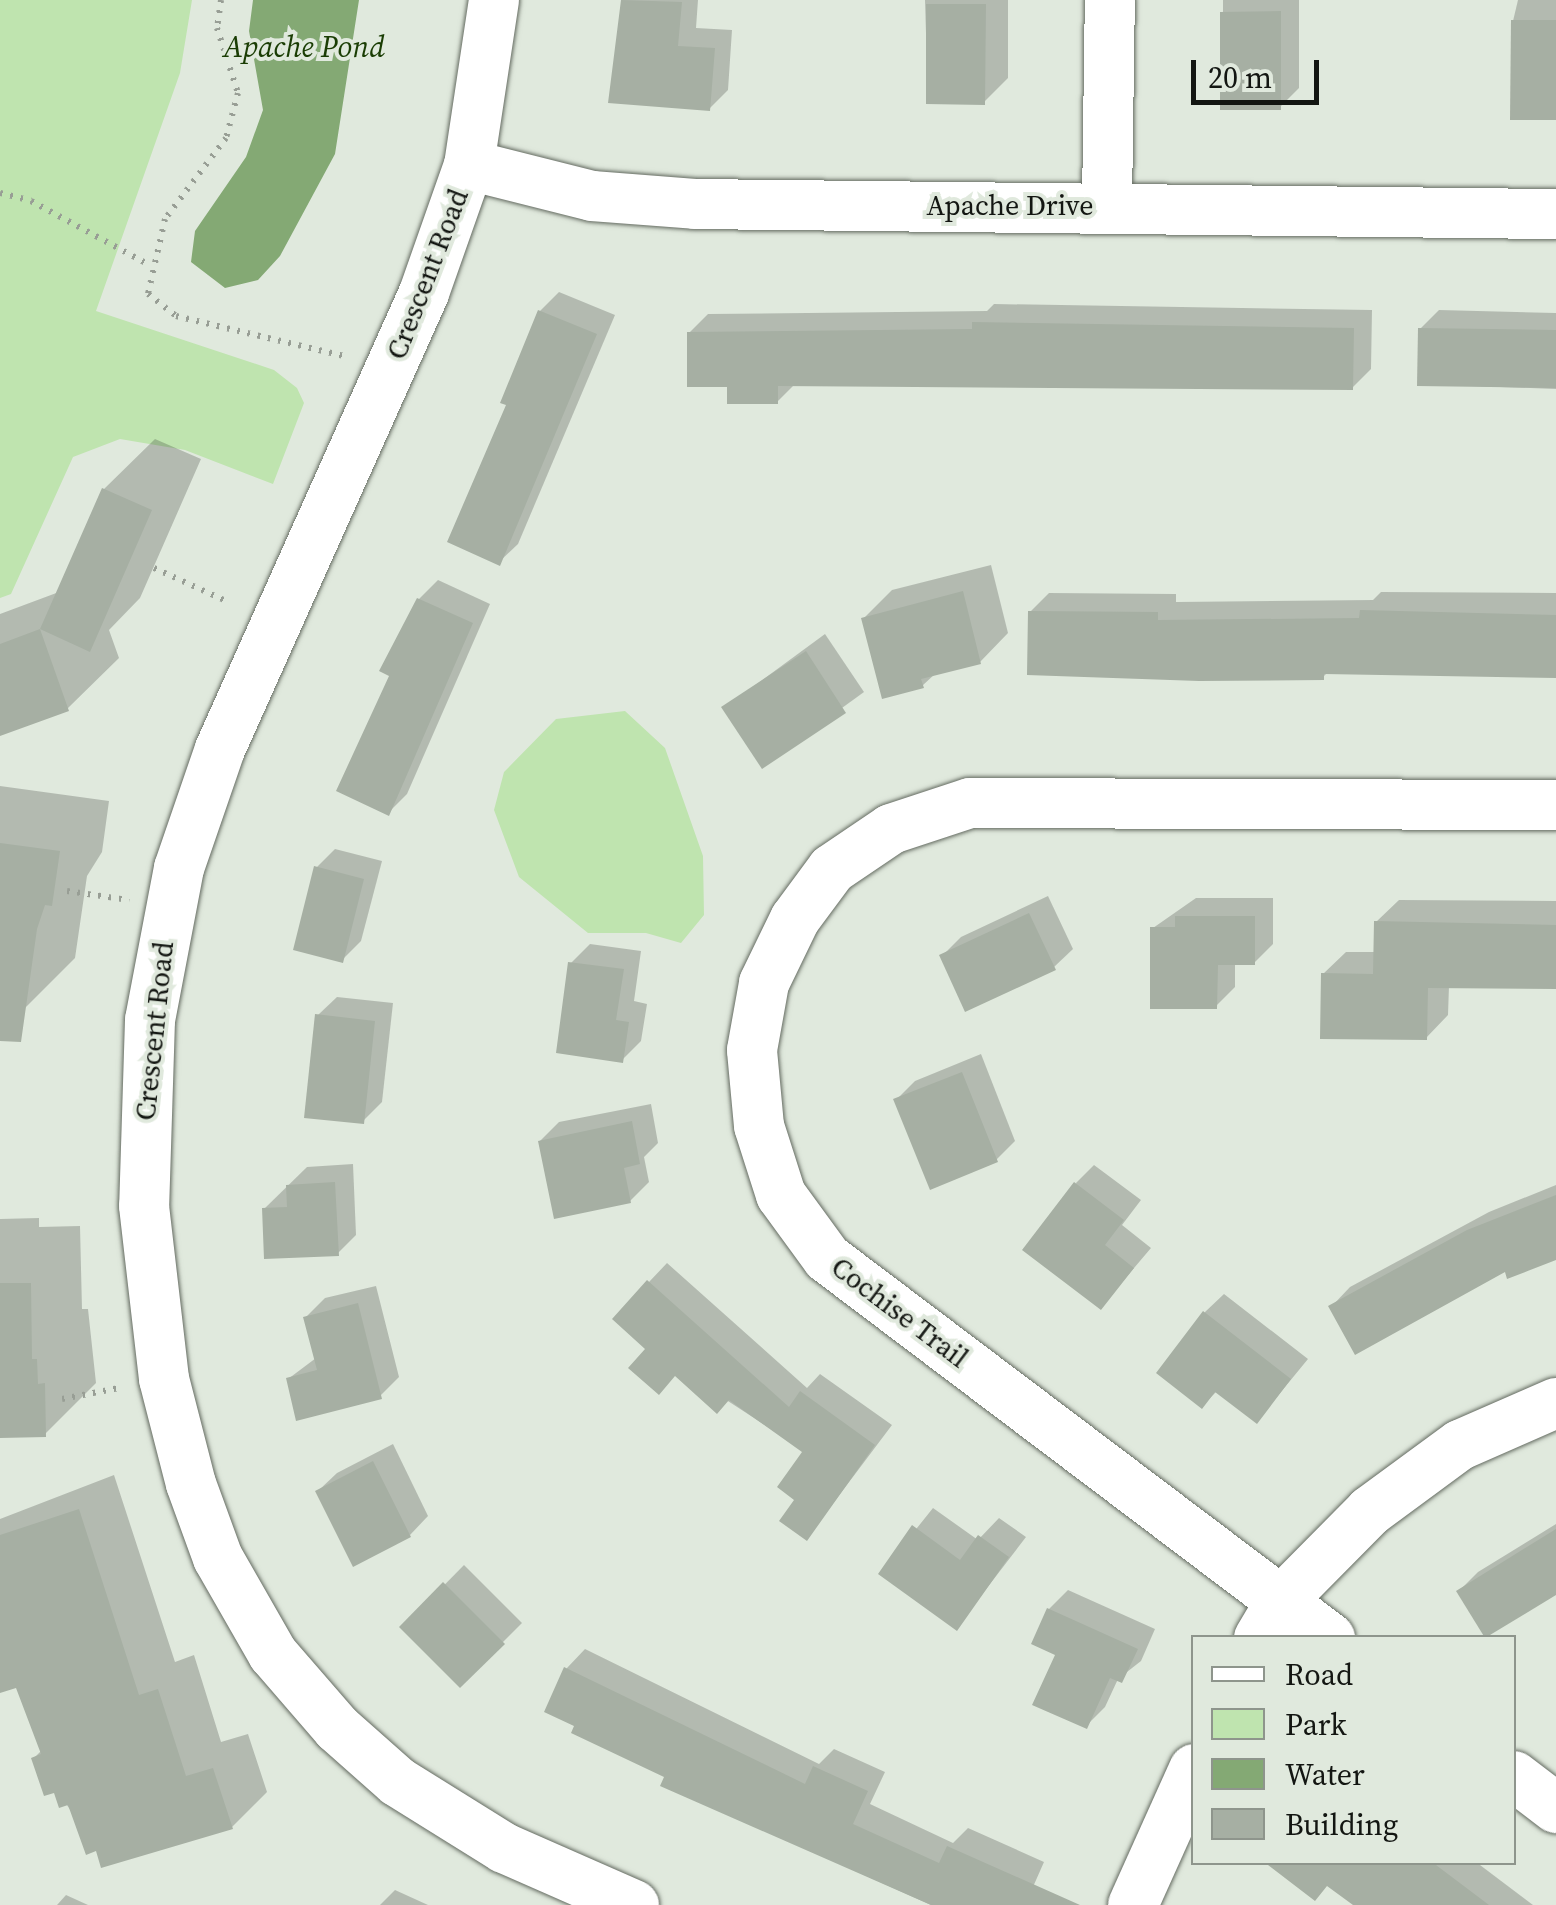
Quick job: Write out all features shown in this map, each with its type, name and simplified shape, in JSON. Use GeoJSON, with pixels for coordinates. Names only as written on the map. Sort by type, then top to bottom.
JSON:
{"type":"FeatureCollection","features":[{"type":"Feature","properties":{"kind":"street","name":"Crescent Road"},"geometry":{"type":"LineString","coordinates":[[494,0],[469,165],[388,374],[220,748],[170,905],[150,1020],[143,1120],[144,1206],[164,1379],[190,1484],[218,1558],[273,1654],[337,1728],[398,1782],[504,1848],[634,1905]]}},
{"type":"Feature","properties":{"kind":"street"},"geometry":{"type":"LineString","coordinates":[[1106,205],[1110,0]]}},
{"type":"Feature","properties":{"kind":"street","name":"Apache Drive"},"geometry":{"type":"LineString","coordinates":[[469,165],[592,196],[696,204],[1106,205],[1556,214]]}},
{"type":"Feature","properties":{"kind":"street","name":"Cochise Trail"},"geometry":{"type":"LineString","coordinates":[[1321,1635],[1270,1619],[827,1258],[781,1195],[758,1126],[752,1050],[764,984],[795,919],[832,869],[891,829],[970,804],[1556,805]]}},
{"type":"Feature","properties":{"kind":"street"},"geometry":{"type":"LineString","coordinates":[[1270,1619],[1370,1511],[1460,1444],[1556,1403]]}},
{"type":"Feature","properties":{"kind":"street"},"geometry":{"type":"LineString","coordinates":[[1134,1905],[1191,1776]]}},
{"type":"Feature","properties":{"kind":"street"},"geometry":{"type":"LineString","coordinates":[[1516,1778],[1556,1808]]}},
{"type":"Feature","properties":{"kind":"path"},"geometry":{"type":"LineString","coordinates":[[221,0],[217,28],[238,93],[226,138],[164,219],[148,294],[176,316],[336,352],[388,374]]}},
{"type":"Feature","properties":{"kind":"path"},"geometry":{"type":"LineString","coordinates":[[0,193],[31,201],[151,266]]}},
{"type":"Feature","properties":{"kind":"path"},"geometry":{"type":"LineString","coordinates":[[154,568],[226,601]]}},
{"type":"Feature","properties":{"kind":"path"},"geometry":{"type":"LineString","coordinates":[[67,890],[170,905]]}},
{"type":"Feature","properties":{"kind":"path"},"geometry":{"type":"LineString","coordinates":[[62,1398],[164,1379]]}},
{"type":"Feature","properties":{"kind":"green space"},"geometry":{"type":"Polygon","coordinates":[[[0,0],[192,0],[180,73],[96,311],[274,370],[297,388],[304,403],[273,484],[185,450],[120,439],[73,457],[11,594],[0,598],[0,0]]]}},
{"type":"Feature","properties":{"kind":"green space"},"geometry":{"type":"Polygon","coordinates":[[[625,711],[665,748],[703,856],[704,915],[681,943],[646,933],[588,933],[519,877],[494,810],[504,772],[556,719],[625,711]]]}},
{"type":"Feature","properties":{"kind":"water","name":"Apache Pond"},"geometry":{"type":"Polygon","coordinates":[[[253,0],[359,0],[335,154],[280,256],[258,280],[225,288],[191,262],[195,231],[246,157],[263,110],[249,31],[253,0]]]}},
{"type":"Feature","properties":{"kind":"building"},"geometry":{"type":"Polygon","coordinates":[[[621,0],[682,2],[678,46],[715,48],[710,111],[608,103],[621,0]]]}},
{"type":"Feature","properties":{"kind":"building"},"geometry":{"type":"Polygon","coordinates":[[[926,4],[986,4],[985,105],[926,104],[926,4]]]}},
{"type":"Feature","properties":{"kind":"building"},"geometry":{"type":"Polygon","coordinates":[[[1281,11],[1281,110],[1220,110],[1220,12],[1281,11]]]}},
{"type":"Feature","properties":{"kind":"building"},"geometry":{"type":"Polygon","coordinates":[[[1511,20],[1556,20],[1556,120],[1510,120],[1511,20]]]}},
{"type":"Feature","properties":{"kind":"building"},"geometry":{"type":"Polygon","coordinates":[[[538,310],[597,334],[500,566],[447,542],[506,405],[500,403],[538,310]]]}},
{"type":"Feature","properties":{"kind":"building"},"geometry":{"type":"Polygon","coordinates":[[[972,322],[1354,328],[1353,390],[778,386],[778,404],[727,404],[727,387],[687,387],[687,332],[972,329],[972,322]]]}},
{"type":"Feature","properties":{"kind":"building"},"geometry":{"type":"Polygon","coordinates":[[[1418,328],[1556,330],[1556,388],[1417,386],[1418,328]]]}},
{"type":"Feature","properties":{"kind":"building"},"geometry":{"type":"Polygon","coordinates":[[[102,488],[152,510],[90,652],[40,629],[102,488]]]}},
{"type":"Feature","properties":{"kind":"building"},"geometry":{"type":"Polygon","coordinates":[[[963,591],[981,664],[921,679],[924,688],[882,699],[861,618],[963,591]]]}},
{"type":"Feature","properties":{"kind":"building"},"geometry":{"type":"Polygon","coordinates":[[[417,598],[473,623],[389,816],[336,791],[389,676],[379,671],[417,598]]]}},
{"type":"Feature","properties":{"kind":"building"},"geometry":{"type":"Polygon","coordinates":[[[1360,610],[1556,615],[1556,678],[1324,674],[1324,680],[1199,681],[1027,675],[1028,611],[1158,612],[1158,620],[1359,618],[1360,610]]]}},
{"type":"Feature","properties":{"kind":"building"},"geometry":{"type":"Polygon","coordinates":[[[40,629],[69,711],[0,736],[0,644],[40,629]]]}},
{"type":"Feature","properties":{"kind":"building"},"geometry":{"type":"Polygon","coordinates":[[[806,651],[846,713],[762,769],[721,707],[806,651]]]}},
{"type":"Feature","properties":{"kind":"building"},"geometry":{"type":"Polygon","coordinates":[[[0,843],[60,851],[52,906],[45,905],[37,929],[21,1042],[0,1041],[0,843]]]}},
{"type":"Feature","properties":{"kind":"building"},"geometry":{"type":"Polygon","coordinates":[[[314,866],[364,879],[343,963],[293,950],[314,866]]]}},
{"type":"Feature","properties":{"kind":"building"},"geometry":{"type":"Polygon","coordinates":[[[1029,913],[1056,970],[965,1012],[939,955],[1029,913]]]}},
{"type":"Feature","properties":{"kind":"building"},"geometry":{"type":"Polygon","coordinates":[[[1175,916],[1255,916],[1255,965],[1218,965],[1217,1009],[1150,1009],[1150,927],[1175,927],[1175,916]]]}},
{"type":"Feature","properties":{"kind":"building"},"geometry":{"type":"Polygon","coordinates":[[[1374,921],[1556,925],[1556,989],[1428,988],[1427,1040],[1320,1039],[1321,973],[1373,974],[1374,921]]]}},
{"type":"Feature","properties":{"kind":"building"},"geometry":{"type":"Polygon","coordinates":[[[568,962],[624,969],[616,1020],[629,1022],[623,1063],[556,1053],[568,962]]]}},
{"type":"Feature","properties":{"kind":"building"},"geometry":{"type":"Polygon","coordinates":[[[315,1014],[375,1021],[364,1124],[304,1118],[315,1014]]]}},
{"type":"Feature","properties":{"kind":"building"},"geometry":{"type":"Polygon","coordinates":[[[962,1072],[998,1162],[930,1190],[893,1099],[962,1072]]]}},
{"type":"Feature","properties":{"kind":"building"},"geometry":{"type":"Polygon","coordinates":[[[632,1121],[640,1164],[624,1168],[631,1203],[554,1219],[538,1141],[632,1121]]]}},
{"type":"Feature","properties":{"kind":"building"},"geometry":{"type":"Polygon","coordinates":[[[335,1182],[339,1256],[264,1259],[262,1208],[287,1207],[286,1185],[335,1182]]]}},
{"type":"Feature","properties":{"kind":"building"},"geometry":{"type":"Polygon","coordinates":[[[1074,1182],[1124,1220],[1105,1245],[1134,1268],[1101,1310],[1022,1250],[1074,1182]]]}},
{"type":"Feature","properties":{"kind":"building"},"geometry":{"type":"Polygon","coordinates":[[[1556,1195],[1556,1260],[1507,1279],[1505,1272],[1355,1355],[1328,1306],[1467,1230],[1556,1195]]]}},
{"type":"Feature","properties":{"kind":"building"},"geometry":{"type":"Polygon","coordinates":[[[647,1280],[789,1407],[800,1391],[875,1445],[807,1541],[779,1521],[794,1500],[777,1487],[802,1452],[729,1400],[717,1414],[675,1376],[659,1395],[628,1368],[645,1349],[612,1319],[647,1280]]]}},
{"type":"Feature","properties":{"kind":"building"},"geometry":{"type":"Polygon","coordinates":[[[0,1283],[31,1283],[32,1359],[37,1359],[38,1384],[45,1383],[46,1437],[0,1438],[0,1283]]]}},
{"type":"Feature","properties":{"kind":"building"},"geometry":{"type":"Polygon","coordinates":[[[358,1303],[382,1399],[296,1421],[286,1378],[317,1370],[303,1317],[358,1303]]]}},
{"type":"Feature","properties":{"kind":"building"},"geometry":{"type":"Polygon","coordinates":[[[1203,1311],[1291,1379],[1257,1424],[1215,1392],[1202,1409],[1156,1373],[1203,1311]]]}},
{"type":"Feature","properties":{"kind":"building"},"geometry":{"type":"Polygon","coordinates":[[[373,1461],[411,1537],[353,1567],[315,1491],[373,1461]]]}},
{"type":"Feature","properties":{"kind":"building"},"geometry":{"type":"Polygon","coordinates":[[[79,1509],[139,1695],[158,1689],[186,1776],[213,1768],[233,1829],[101,1868],[96,1851],[86,1855],[68,1805],[59,1808],[54,1793],[44,1796],[31,1758],[41,1754],[16,1688],[0,1693],[0,1535],[79,1509]]]}},
{"type":"Feature","properties":{"kind":"building"},"geometry":{"type":"Polygon","coordinates":[[[912,1525],[960,1560],[978,1535],[1009,1557],[957,1631],[878,1574],[912,1525]]]}},
{"type":"Feature","properties":{"kind":"building"},"geometry":{"type":"Polygon","coordinates":[[[1556,1529],[1556,1595],[1490,1635],[1483,1635],[1456,1591],[1556,1529]]]}},
{"type":"Feature","properties":{"kind":"building"},"geometry":{"type":"Polygon","coordinates":[[[443,1582],[505,1644],[460,1688],[399,1627],[443,1582]]]}},
{"type":"Feature","properties":{"kind":"building"},"geometry":{"type":"Polygon","coordinates":[[[1047,1608],[1138,1649],[1122,1683],[1110,1678],[1087,1729],[1032,1705],[1055,1655],[1031,1644],[1047,1608]]]}},
{"type":"Feature","properties":{"kind":"building"},"geometry":{"type":"Polygon","coordinates":[[[564,1667],[805,1784],[813,1766],[868,1791],[853,1824],[939,1863],[947,1846],[1080,1905],[931,1905],[660,1786],[664,1777],[571,1733],[574,1726],[544,1712],[564,1667]]]}},
{"type":"Feature","properties":{"kind":"building"},"geometry":{"type":"Polygon","coordinates":[[[1268,1865],[1436,1865],[1489,1905],[1353,1905],[1327,1886],[1315,1901],[1268,1865]]]}}]}
